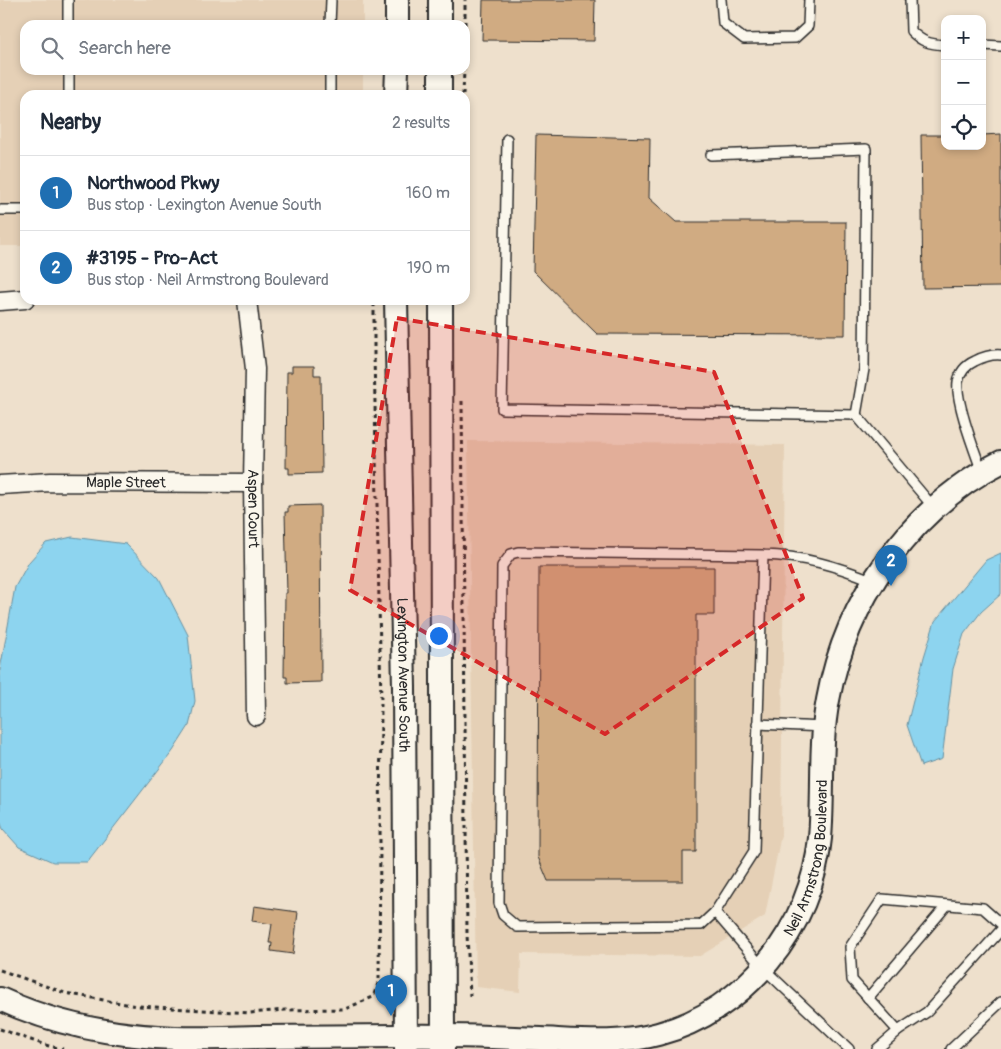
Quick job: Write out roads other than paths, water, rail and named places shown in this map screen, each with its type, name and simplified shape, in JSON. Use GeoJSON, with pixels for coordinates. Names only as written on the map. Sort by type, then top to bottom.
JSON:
{"type":"FeatureCollection","features":[{"type":"Feature","properties":{"kind":"street"},"geometry":{"type":"LineString","coordinates":[[397,0],[397,20]]}},
{"type":"Feature","properties":{"kind":"street"},"geometry":{"type":"LineString","coordinates":[[440,0],[440,20]]}},
{"type":"Feature","properties":{"kind":"street"},"geometry":{"type":"LineString","coordinates":[[396,90],[397,75]]}},
{"type":"Feature","properties":{"kind":"street"},"geometry":{"type":"LineString","coordinates":[[440,75],[440,90]]}},
{"type":"Feature","properties":{"kind":"street"},"geometry":{"type":"LineString","coordinates":[[0,301],[20,299]]}},
{"type":"Feature","properties":{"kind":"street","name":"Aspen Court"},"geometry":{"type":"LineString","coordinates":[[248,305],[255,369],[253,483],[256,716]]}},
{"type":"Feature","properties":{"kind":"street","name":"Lexington Avenue South"},"geometry":{"type":"LineString","coordinates":[[396,305],[404,687],[406,1042]]}},
{"type":"Feature","properties":{"kind":"street"},"geometry":{"type":"LineString","coordinates":[[441,305],[443,1042]]}},
{"type":"Feature","properties":{"kind":"street","name":"Neil Armstrong Boulevard"},"geometry":{"type":"LineString","coordinates":[[0,999],[27,1010],[77,1025],[120,1034],[155,1037],[406,1042],[615,1042],[638,1039],[680,1028],[719,1006],[737,993],[763,968],[783,944],[804,905],[817,863],[821,820],[824,727],[834,671],[855,614],[874,581],[904,540],[934,509],[964,484],[1001,462]]}},
{"type":"Feature","properties":{"kind":"street","name":"Maple Street"},"geometry":{"type":"LineString","coordinates":[[0,485],[50,482],[253,483]]}},
{"type":"Feature","properties":{"kind":"lane"},"geometry":{"type":"LineString","coordinates":[[68,0],[68,20]]}},
{"type":"Feature","properties":{"kind":"lane"},"geometry":{"type":"LineString","coordinates":[[330,0],[330,20]]}},
{"type":"Feature","properties":{"kind":"lane"},"geometry":{"type":"LineString","coordinates":[[720,0],[722,23],[744,39],[795,38],[808,26],[809,0]]}},
{"type":"Feature","properties":{"kind":"lane"},"geometry":{"type":"LineString","coordinates":[[910,0],[911,31],[920,40],[930,44],[941,45]]}},
{"type":"Feature","properties":{"kind":"lane"},"geometry":{"type":"LineString","coordinates":[[986,45],[1001,46]]}},
{"type":"Feature","properties":{"kind":"lane"},"geometry":{"type":"LineString","coordinates":[[69,75],[69,90]]}},
{"type":"Feature","properties":{"kind":"lane"},"geometry":{"type":"LineString","coordinates":[[330,75],[330,90]]}},
{"type":"Feature","properties":{"kind":"lane"},"geometry":{"type":"LineString","coordinates":[[507,139],[502,409],[856,415],[934,509]]}},
{"type":"Feature","properties":{"kind":"lane"},"geometry":{"type":"LineString","coordinates":[[711,155],[866,149],[864,369],[856,415]]}},
{"type":"Feature","properties":{"kind":"lane"},"geometry":{"type":"LineString","coordinates":[[0,210],[20,210]]}},
{"type":"Feature","properties":{"kind":"lane"},"geometry":{"type":"LineString","coordinates":[[982,473],[960,406],[958,380],[961,372],[976,360],[987,356],[1001,355]]}},
{"type":"Feature","properties":{"kind":"lane"},"geometry":{"type":"LineString","coordinates":[[763,555],[754,851],[715,912],[702,925],[517,927],[503,915],[499,903],[502,566],[511,554],[518,552],[783,555],[839,566],[874,581]]}},
{"type":"Feature","properties":{"kind":"lane"},"geometry":{"type":"LineString","coordinates":[[757,724],[824,727]]}},
{"type":"Feature","properties":{"kind":"lane"},"geometry":{"type":"LineString","coordinates":[[898,1031],[852,980],[850,947],[882,899],[983,908],[1001,924]]}},
{"type":"Feature","properties":{"kind":"lane"},"geometry":{"type":"LineString","coordinates":[[868,998],[948,905]]}},
{"type":"Feature","properties":{"kind":"lane"},"geometry":{"type":"LineString","coordinates":[[715,912],[763,968],[849,1049]]}},
{"type":"Feature","properties":{"kind":"lane"},"geometry":{"type":"LineString","coordinates":[[876,1049],[898,1031],[927,1012],[1001,930]]}},
{"type":"Feature","properties":{"kind":"lane"},"geometry":{"type":"LineString","coordinates":[[951,1049],[1001,1002]]}},
{"type":"Feature","properties":{"kind":"water"},"geometry":{"type":"Polygon","coordinates":[[[72,537],[126,544],[159,578],[188,635],[195,701],[189,726],[173,751],[87,862],[53,862],[19,847],[3,829],[0,821],[0,670],[15,587],[29,562],[46,543],[72,537]]]}},
{"type":"Feature","properties":{"kind":"water"},"geometry":{"type":"Polygon","coordinates":[[[1001,553],[1001,594],[981,612],[964,634],[953,669],[942,759],[921,766],[907,725],[935,621],[986,560],[1001,553]]]}},
{"type":"Feature","properties":{"kind":"place","name":"#3195 - Pro-Act"},"geometry":{"type":"Point","coordinates":[891,586]}},
{"type":"Feature","properties":{"kind":"place","name":"Northwood Pkwy"},"geometry":{"type":"Point","coordinates":[391,1016]}}]}
